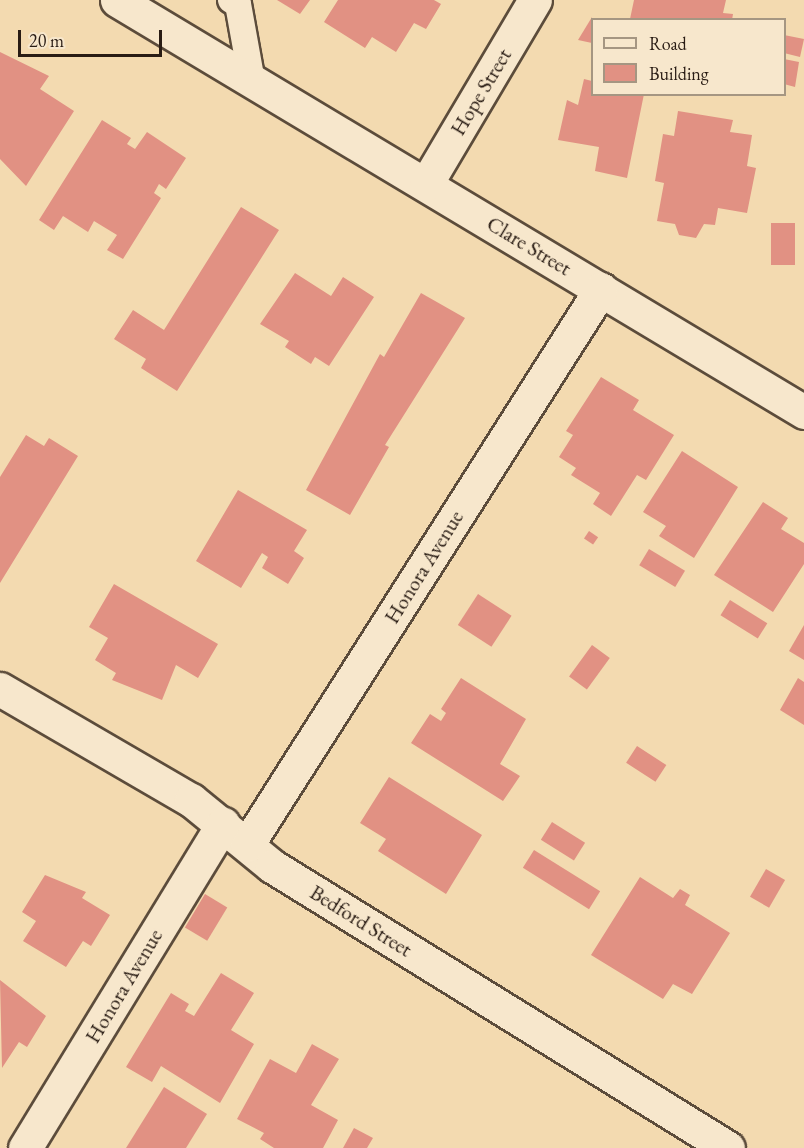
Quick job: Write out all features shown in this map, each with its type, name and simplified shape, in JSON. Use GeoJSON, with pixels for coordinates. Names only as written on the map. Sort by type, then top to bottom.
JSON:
{"type":"FeatureCollection","features":[{"type":"Feature","properties":{"kind":"street","name":"Clare Street"},"geometry":{"type":"LineString","coordinates":[[117,0],[804,412]]}},
{"type":"Feature","properties":{"kind":"street","name":"Hope Street"},"geometry":{"type":"LineString","coordinates":[[426,184],[535,0]]}},
{"type":"Feature","properties":{"kind":"street","name":"Honora Avenue"},"geometry":{"type":"LineString","coordinates":[[247,845],[601,289]]}},
{"type":"Feature","properties":{"kind":"street","name":"Bedford Street"},"geometry":{"type":"LineString","coordinates":[[0,689],[191,800],[272,866],[728,1148]]}},
{"type":"Feature","properties":{"kind":"street","name":"Honora Avenue"},"geometry":{"type":"LineString","coordinates":[[25,1148],[223,825]]}},
{"type":"Feature","properties":{"kind":"lane"},"geometry":{"type":"LineString","coordinates":[[231,0],[238,4],[252,82]]}},
{"type":"Feature","properties":{"kind":"building"},"geometry":{"type":"Polygon","coordinates":[[[277,0],[310,0],[300,14],[277,0]]]}},
{"type":"Feature","properties":{"kind":"building"},"geometry":{"type":"Polygon","coordinates":[[[338,0],[434,0],[441,4],[426,29],[414,23],[396,52],[372,37],[365,48],[324,22],[338,0]]]}},
{"type":"Feature","properties":{"kind":"building"},"geometry":{"type":"Polygon","coordinates":[[[634,0],[726,0],[723,13],[733,14],[732,18],[630,18],[634,0]]]}},
{"type":"Feature","properties":{"kind":"building"},"geometry":{"type":"Polygon","coordinates":[[[591,19],[591,43],[578,40],[591,19]]]}},
{"type":"Feature","properties":{"kind":"building"},"geometry":{"type":"Polygon","coordinates":[[[786,35],[804,39],[800,57],[786,54],[786,35]]]}},
{"type":"Feature","properties":{"kind":"building"},"geometry":{"type":"Polygon","coordinates":[[[0,52],[49,76],[40,89],[74,111],[26,186],[0,159],[0,52]]]}},
{"type":"Feature","properties":{"kind":"building"},"geometry":{"type":"Polygon","coordinates":[[[786,59],[799,62],[795,87],[786,85],[786,59]]]}},
{"type":"Feature","properties":{"kind":"building"},"geometry":{"type":"Polygon","coordinates":[[[584,79],[591,81],[591,96],[644,96],[627,178],[595,171],[599,147],[558,140],[567,100],[578,105],[584,79]]]}},
{"type":"Feature","properties":{"kind":"building"},"geometry":{"type":"Polygon","coordinates":[[[678,111],[733,120],[730,132],[752,135],[747,166],[756,168],[747,213],[718,208],[715,225],[704,224],[696,238],[679,235],[675,224],[657,221],[664,183],[655,181],[663,134],[674,136],[678,111]]]}},
{"type":"Feature","properties":{"kind":"building"},"geometry":{"type":"Polygon","coordinates":[[[102,120],[131,138],[127,144],[135,149],[147,132],[186,158],[166,189],[159,184],[154,193],[161,198],[123,259],[107,250],[117,235],[94,221],[88,232],[63,216],[54,230],[39,220],[102,120]]]}},
{"type":"Feature","properties":{"kind":"building"},"geometry":{"type":"Polygon","coordinates":[[[241,207],[279,230],[177,391],[141,368],[146,359],[114,339],[133,310],[164,330],[241,207]]]}},
{"type":"Feature","properties":{"kind":"building"},"geometry":{"type":"Polygon","coordinates":[[[771,223],[795,223],[795,265],[771,265],[771,223]]]}},
{"type":"Feature","properties":{"kind":"building"},"geometry":{"type":"Polygon","coordinates":[[[295,273],[331,296],[343,277],[374,297],[329,366],[315,357],[311,364],[285,347],[289,341],[260,324],[295,273]]]}},
{"type":"Feature","properties":{"kind":"building"},"geometry":{"type":"Polygon","coordinates":[[[421,293],[465,318],[385,445],[389,447],[350,515],[306,490],[380,354],[384,357],[421,293]]]}},
{"type":"Feature","properties":{"kind":"building"},"geometry":{"type":"Polygon","coordinates":[[[601,377],[639,400],[633,410],[674,435],[646,480],[637,475],[611,516],[593,504],[600,493],[571,475],[576,468],[559,457],[573,435],[566,431],[601,377]]]}},
{"type":"Feature","properties":{"kind":"building"},"geometry":{"type":"Polygon","coordinates":[[[26,435],[44,446],[49,438],[78,456],[0,583],[0,477],[26,435]]]}},
{"type":"Feature","properties":{"kind":"building"},"geometry":{"type":"Polygon","coordinates":[[[682,451],[738,487],[694,558],[659,536],[666,526],[643,512],[682,451]]]}},
{"type":"Feature","properties":{"kind":"building"},"geometry":{"type":"Polygon","coordinates":[[[238,490],[307,530],[294,551],[304,558],[288,584],[262,568],[268,557],[262,553],[241,588],[196,561],[238,490]]]}},
{"type":"Feature","properties":{"kind":"building"},"geometry":{"type":"Polygon","coordinates":[[[763,502],[788,518],[781,529],[804,543],[804,564],[773,612],[714,575],[763,502]]]}},
{"type":"Feature","properties":{"kind":"building"},"geometry":{"type":"Polygon","coordinates":[[[589,531],[598,537],[593,545],[584,538],[589,531]]]}},
{"type":"Feature","properties":{"kind":"building"},"geometry":{"type":"Polygon","coordinates":[[[649,549],[685,571],[675,587],[639,565],[649,549]]]}},
{"type":"Feature","properties":{"kind":"building"},"geometry":{"type":"Polygon","coordinates":[[[114,584],[218,644],[198,678],[176,665],[162,700],[112,680],[116,673],[95,660],[108,638],[89,627],[114,584]]]}},
{"type":"Feature","properties":{"kind":"building"},"geometry":{"type":"Polygon","coordinates":[[[478,594],[512,616],[491,647],[458,625],[478,594]]]}},
{"type":"Feature","properties":{"kind":"building"},"geometry":{"type":"Polygon","coordinates":[[[730,600],[767,623],[758,639],[720,615],[730,600]]]}},
{"type":"Feature","properties":{"kind":"building"},"geometry":{"type":"Polygon","coordinates":[[[804,625],[804,660],[789,651],[804,625]]]}},
{"type":"Feature","properties":{"kind":"building"},"geometry":{"type":"Polygon","coordinates":[[[592,645],[610,658],[587,689],[569,677],[592,645]]]}},
{"type":"Feature","properties":{"kind":"building"},"geometry":{"type":"Polygon","coordinates":[[[461,678],[526,719],[500,764],[520,776],[503,801],[411,743],[430,714],[441,721],[446,713],[441,709],[461,678]]]}},
{"type":"Feature","properties":{"kind":"building"},"geometry":{"type":"Polygon","coordinates":[[[798,678],[804,682],[804,725],[780,710],[798,678]]]}},
{"type":"Feature","properties":{"kind":"building"},"geometry":{"type":"Polygon","coordinates":[[[637,746],[666,765],[655,782],[626,763],[637,746]]]}},
{"type":"Feature","properties":{"kind":"building"},"geometry":{"type":"Polygon","coordinates":[[[389,777],[482,835],[446,894],[378,851],[386,839],[360,823],[389,777]]]}},
{"type":"Feature","properties":{"kind":"building"},"geometry":{"type":"Polygon","coordinates":[[[552,822],[585,843],[574,860],[541,840],[552,822]]]}},
{"type":"Feature","properties":{"kind":"building"},"geometry":{"type":"Polygon","coordinates":[[[534,850],[600,891],[589,909],[523,868],[534,850]]]}},
{"type":"Feature","properties":{"kind":"building"},"geometry":{"type":"Polygon","coordinates":[[[766,869],[785,880],[769,908],[750,897],[766,869]]]}},
{"type":"Feature","properties":{"kind":"building"},"geometry":{"type":"Polygon","coordinates":[[[45,875],[86,892],[82,898],[110,915],[91,946],[83,941],[66,967],[23,941],[36,921],[22,912],[45,875]]]}},
{"type":"Feature","properties":{"kind":"building"},"geometry":{"type":"Polygon","coordinates":[[[640,877],[673,898],[680,889],[690,895],[685,905],[730,933],[692,994],[673,984],[663,999],[591,955],[640,877]]]}},
{"type":"Feature","properties":{"kind":"building"},"geometry":{"type":"Polygon","coordinates":[[[205,894],[227,907],[207,941],[185,927],[205,894]]]}},
{"type":"Feature","properties":{"kind":"building"},"geometry":{"type":"Polygon","coordinates":[[[221,973],[254,993],[231,1030],[254,1044],[220,1103],[161,1066],[152,1082],[126,1067],[171,993],[189,1004],[185,1011],[194,1016],[221,973]]]}},
{"type":"Feature","properties":{"kind":"building"},"geometry":{"type":"Polygon","coordinates":[[[0,980],[46,1016],[27,1047],[19,1042],[2,1068],[0,980]]]}},
{"type":"Feature","properties":{"kind":"building"},"geometry":{"type":"Polygon","coordinates":[[[312,1044],[339,1059],[311,1105],[338,1120],[323,1148],[274,1148],[260,1139],[264,1133],[237,1119],[270,1059],[296,1073],[312,1044]]]}},
{"type":"Feature","properties":{"kind":"building"},"geometry":{"type":"Polygon","coordinates":[[[164,1087],[207,1114],[186,1148],[126,1148],[164,1087]]]}},
{"type":"Feature","properties":{"kind":"building"},"geometry":{"type":"Polygon","coordinates":[[[354,1128],[373,1138],[367,1148],[343,1148],[354,1128]]]}}]}
